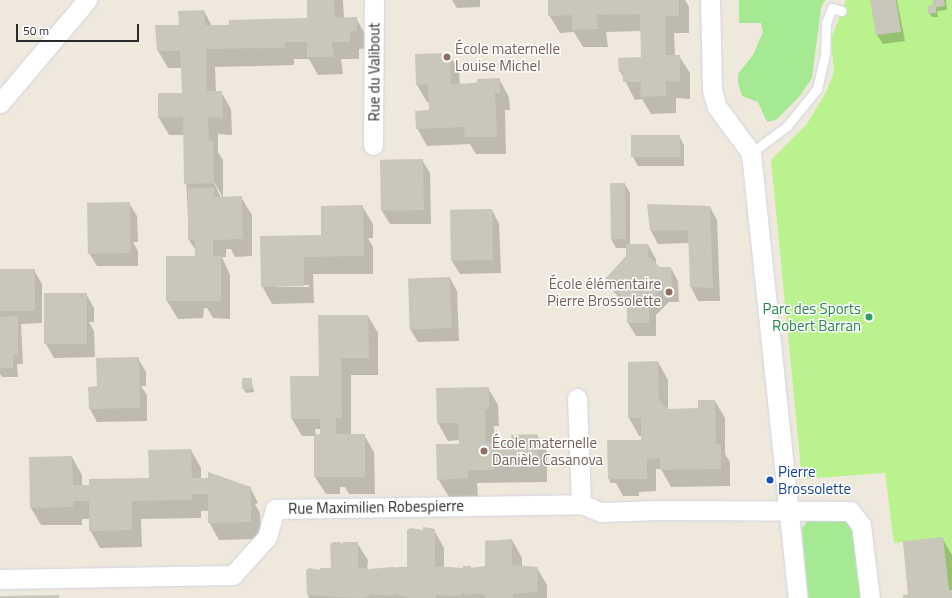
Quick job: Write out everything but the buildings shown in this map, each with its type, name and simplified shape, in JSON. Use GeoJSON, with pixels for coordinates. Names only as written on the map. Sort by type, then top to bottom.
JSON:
{"type":"FeatureCollection","features":[{"type":"Feature","properties":{"kind":"street"},"geometry":{"type":"LineString","coordinates":[[0,103],[87,0]]}},
{"type":"Feature","properties":{"kind":"street","name":"Rue du Valibout"},"geometry":{"type":"LineString","coordinates":[[373,145],[374,0]]}},
{"type":"Feature","properties":{"kind":"street"},"geometry":{"type":"LineString","coordinates":[[710,0],[712,90],[717,107],[751,153],[798,598]]}},
{"type":"Feature","properties":{"kind":"street"},"geometry":{"type":"LineString","coordinates":[[577,398],[581,504]]}},
{"type":"Feature","properties":{"kind":"street","name":"Rue Maximilien Robespierre"},"geometry":{"type":"LineString","coordinates":[[0,579],[233,575],[267,537],[274,509],[581,504],[601,512],[789,510],[850,511],[861,525],[870,598]]}},
{"type":"Feature","properties":{"kind":"lane"},"geometry":{"type":"LineString","coordinates":[[751,153],[787,126],[817,89],[825,53],[826,23],[832,8],[842,11]]}},
{"type":"Feature","properties":{"kind":"green space"},"geometry":{"type":"Polygon","coordinates":[[[739,0],[825,0],[821,8],[812,78],[799,97],[776,120],[767,122],[758,102],[742,96],[738,83],[738,74],[753,55],[763,32],[761,23],[739,23],[739,0]]]}},
{"type":"Feature","properties":{"kind":"green space","name":"Parc des Sports Robert Barran"},"geometry":{"type":"Polygon","coordinates":[[[846,0],[952,0],[952,598],[903,598],[903,595],[908,594],[903,542],[894,543],[885,473],[802,479],[771,160],[807,124],[826,92],[834,72],[831,39],[846,0]]]}},
{"type":"Feature","properties":{"kind":"green space"},"geometry":{"type":"Polygon","coordinates":[[[810,518],[837,518],[849,523],[855,535],[863,598],[808,598],[802,528],[810,518]]]}},
{"type":"Feature","properties":{"kind":"place","name":"École maternelle Louise Michel"},"geometry":{"type":"Point","coordinates":[447,57]}},
{"type":"Feature","properties":{"kind":"place","name":"École élémentaire Pierre Brossolette"},"geometry":{"type":"Point","coordinates":[669,292]}},
{"type":"Feature","properties":{"kind":"place","name":"Parc des Sports Robert Barran"},"geometry":{"type":"Point","coordinates":[869,317]}},
{"type":"Feature","properties":{"kind":"place","name":"École maternelle Danièle Casanova"},"geometry":{"type":"Point","coordinates":[484,451]}},
{"type":"Feature","properties":{"kind":"place","name":"Pierre Brossolette"},"geometry":{"type":"Point","coordinates":[770,480]}}]}
